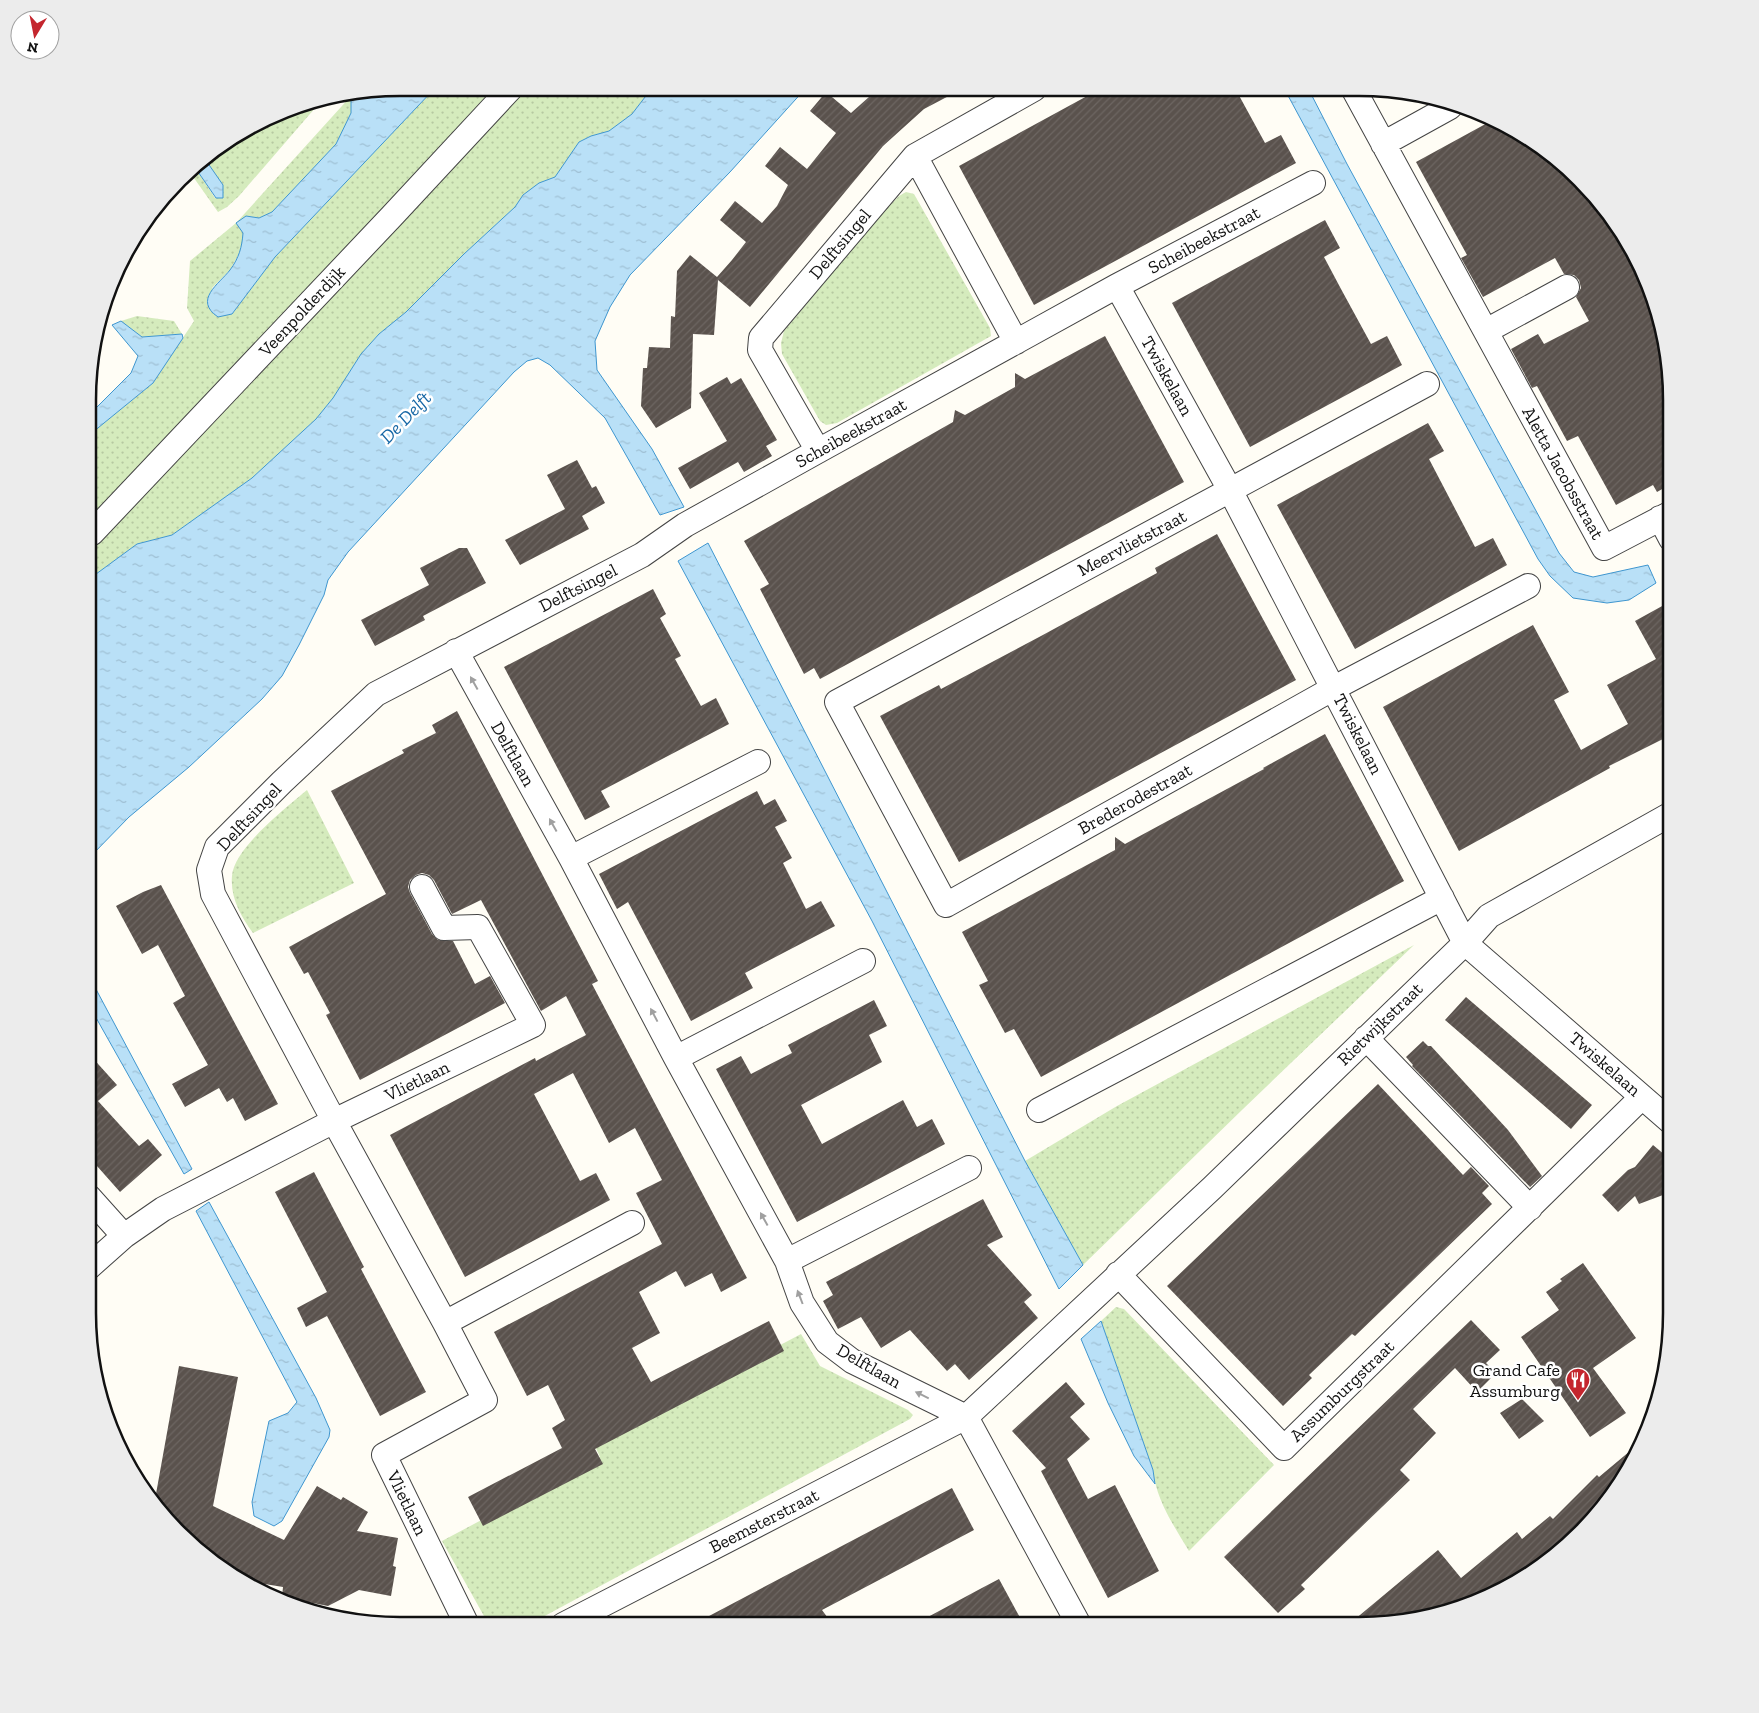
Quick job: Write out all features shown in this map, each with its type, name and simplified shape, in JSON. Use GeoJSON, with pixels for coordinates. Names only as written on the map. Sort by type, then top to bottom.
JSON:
{"type":"FeatureCollection","features":[{"type":"Feature","properties":{"kind":"street","name":"Veenpolderdijk"},"geometry":{"type":"LineString","coordinates":[[96,529],[392,216],[503,96]]}},
{"type":"Feature","properties":{"kind":"street","name":"Delftsingel"},"geometry":{"type":"LineString","coordinates":[[818,451],[760,350],[761,338],[915,156],[1022,96]]}},
{"type":"Feature","properties":{"kind":"street","name":"Aletta Jacobsstraat"},"geometry":{"type":"LineString","coordinates":[[1357,96],[1604,548],[1663,525]]}},
{"type":"Feature","properties":{"kind":"street"},"geometry":{"type":"LineString","coordinates":[[1383,144],[1446,109]]}},
{"type":"Feature","properties":{"kind":"street"},"geometry":{"type":"LineString","coordinates":[[915,156],[1016,342]]}},
{"type":"Feature","properties":{"kind":"street","name":"Scheibeekstraat"},"geometry":{"type":"LineString","coordinates":[[685,525],[1117,286],[1313,183]]}},
{"type":"Feature","properties":{"kind":"street","name":"Twiskelaan"},"geometry":{"type":"LineString","coordinates":[[1117,286],[1230,490],[1465,943],[1663,1115]]}},
{"type":"Feature","properties":{"kind":"street"},"geometry":{"type":"LineString","coordinates":[[1486,331],[1567,287]]}},
{"type":"Feature","properties":{"kind":"street","name":"Meervlietstraat"},"geometry":{"type":"LineString","coordinates":[[837,702],[1427,384]]}},
{"type":"Feature","properties":{"kind":"street","name":"Delftsingel"},"geometry":{"type":"LineString","coordinates":[[334,1121],[213,894],[209,870],[217,847],[282,782],[376,694],[642,555],[685,525]]}},
{"type":"Feature","properties":{"kind":"street","name":"Brederodestraat"},"geometry":{"type":"LineString","coordinates":[[837,702],[946,905],[1334,688],[1528,586]]}},
{"type":"Feature","properties":{"kind":"street","name":"Delftlaan"},"geometry":{"type":"LineString","coordinates":[[456,651],[571,858],[676,1058],[787,1262],[802,1303],[827,1342],[852,1361],[966,1417]]}},
{"type":"Feature","properties":{"kind":"street"},"geometry":{"type":"LineString","coordinates":[[571,858],[758,762]]}},
{"type":"Feature","properties":{"kind":"street","name":"Rietwijkstraat"},"geometry":{"type":"LineString","coordinates":[[1118,1274],[1212,1188],[1465,943],[1489,916],[1663,818]]}},
{"type":"Feature","properties":{"kind":"street","name":"Vlietlaan"},"geometry":{"type":"LineString","coordinates":[[422,887],[444,928],[478,927],[533,1026],[334,1121],[485,1400],[384,1455],[463,1617]]}},
{"type":"Feature","properties":{"kind":"street"},"geometry":{"type":"LineString","coordinates":[[1039,1110],[1442,898]]}},
{"type":"Feature","properties":{"kind":"street"},"geometry":{"type":"LineString","coordinates":[[676,1058],[863,961]]}},
{"type":"Feature","properties":{"kind":"street"},"geometry":{"type":"LineString","coordinates":[[1366,1038],[1530,1208]]}},
{"type":"Feature","properties":{"kind":"street","name":"Assumburgstraat"},"geometry":{"type":"LineString","coordinates":[[1118,1274],[1284,1448],[1642,1097]]}},
{"type":"Feature","properties":{"kind":"street"},"geometry":{"type":"LineString","coordinates":[[96,1261],[124,1236],[163,1210],[334,1121]]}},
{"type":"Feature","properties":{"kind":"street"},"geometry":{"type":"LineString","coordinates":[[787,1262],[969,1168]]}},
{"type":"Feature","properties":{"kind":"street"},"geometry":{"type":"LineString","coordinates":[[96,1205],[124,1236]]}},
{"type":"Feature","properties":{"kind":"street"},"geometry":{"type":"LineString","coordinates":[[445,1323],[632,1223]]}},
{"type":"Feature","properties":{"kind":"street"},"geometry":{"type":"LineString","coordinates":[[1075,1617],[966,1417],[1118,1274]]}},
{"type":"Feature","properties":{"kind":"street","name":"Beemsterstraat"},"geometry":{"type":"LineString","coordinates":[[578,1617],[966,1417]]}},
{"type":"Feature","properties":{"kind":"green space"},"geometry":{"type":"Polygon","coordinates":[[[427,96],[489,96],[171,436],[96,512],[96,430],[153,383],[194,321],[187,308],[190,261],[236,223],[346,101],[351,100],[351,113],[336,144],[272,212],[259,218],[246,216],[242,249],[230,270],[212,288],[232,314],[275,257],[427,96]]]}},
{"type":"Feature","properties":{"kind":"green space"},"geometry":{"type":"Polygon","coordinates":[[[512,96],[646,96],[632,114],[609,131],[591,136],[579,142],[555,177],[539,183],[523,195],[515,207],[464,254],[406,312],[379,334],[361,354],[333,398],[316,419],[252,478],[172,535],[137,544],[96,574],[96,540],[512,96]]]}},
{"type":"Feature","properties":{"kind":"green space"},"geometry":{"type":"Polygon","coordinates":[[[314,109],[239,196],[227,207],[218,212],[194,178],[199,173],[215,198],[223,198],[223,185],[209,164],[215,159],[248,137],[284,119],[314,109]]]}},
{"type":"Feature","properties":{"kind":"green space"},"geometry":{"type":"Polygon","coordinates":[[[906,192],[914,194],[990,328],[991,336],[837,423],[826,425],[820,421],[782,354],[781,343],[784,331],[884,211],[899,196],[906,192]]]}},
{"type":"Feature","properties":{"kind":"green space"},"geometry":{"type":"Polygon","coordinates":[[[137,316],[174,321],[182,334],[142,337],[121,321],[137,316]]]}},
{"type":"Feature","properties":{"kind":"green space"},"geometry":{"type":"Polygon","coordinates":[[[307,790],[354,883],[253,933],[244,920],[233,892],[232,876],[235,865],[251,841],[262,829],[307,790]]]}},
{"type":"Feature","properties":{"kind":"green space"},"geometry":{"type":"Polygon","coordinates":[[[1414,945],[1083,1265],[1025,1161],[1117,1106],[1414,945]]]}},
{"type":"Feature","properties":{"kind":"green space"},"geometry":{"type":"Polygon","coordinates":[[[1116,1307],[1124,1309],[1274,1465],[1189,1551],[1172,1522],[1158,1492],[1153,1470],[1101,1321],[1116,1307]]]}},
{"type":"Feature","properties":{"kind":"green space"},"geometry":{"type":"Polygon","coordinates":[[[801,1334],[820,1366],[908,1410],[913,1415],[910,1419],[543,1617],[485,1617],[442,1541],[600,1457],[594,1444],[801,1334]]]}},
{"type":"Feature","properties":{"kind":"water"},"geometry":{"type":"Polygon","coordinates":[[[427,96],[275,257],[232,314],[218,317],[211,311],[208,298],[210,292],[233,266],[240,252],[243,233],[236,223],[246,216],[259,218],[272,212],[336,144],[351,113],[351,100],[380,97],[427,96]]]}},
{"type":"Feature","properties":{"kind":"water","name":"De Delft"},"geometry":{"type":"Polygon","coordinates":[[[646,96],[799,96],[730,172],[630,275],[610,307],[595,341],[597,370],[652,449],[684,507],[660,515],[605,418],[550,365],[538,358],[527,361],[514,372],[348,552],[328,580],[324,595],[282,676],[262,699],[189,767],[129,817],[96,851],[96,574],[137,544],[172,535],[252,478],[316,419],[333,398],[361,354],[379,334],[406,312],[464,254],[515,207],[523,195],[539,183],[555,177],[579,142],[591,136],[609,131],[632,114],[646,96]]]}},
{"type":"Feature","properties":{"kind":"water"},"geometry":{"type":"Polygon","coordinates":[[[1288,96],[1312,96],[1347,164],[1559,553],[1574,572],[1593,577],[1648,565],[1656,583],[1629,600],[1607,603],[1573,598],[1550,576],[1538,559],[1288,96]]]}},
{"type":"Feature","properties":{"kind":"water"},"geometry":{"type":"Polygon","coordinates":[[[209,164],[223,185],[223,198],[216,198],[199,173],[209,164]]]}},
{"type":"Feature","properties":{"kind":"water"},"geometry":{"type":"Polygon","coordinates":[[[121,321],[142,337],[182,334],[183,338],[153,383],[96,430],[96,408],[131,373],[138,356],[112,325],[121,321]]]}},
{"type":"Feature","properties":{"kind":"water"},"geometry":{"type":"Polygon","coordinates":[[[708,543],[1025,1161],[1083,1265],[1059,1289],[872,921],[678,561],[708,543]]]}},
{"type":"Feature","properties":{"kind":"water"},"geometry":{"type":"Polygon","coordinates":[[[96,989],[192,1169],[184,1174],[96,1018],[96,989]]]}},
{"type":"Feature","properties":{"kind":"water"},"geometry":{"type":"Polygon","coordinates":[[[209,1202],[316,1398],[330,1430],[329,1437],[282,1521],[274,1526],[254,1516],[252,1502],[269,1421],[288,1413],[297,1402],[196,1211],[209,1202]]]}},
{"type":"Feature","properties":{"kind":"water"},"geometry":{"type":"Polygon","coordinates":[[[1101,1321],[1153,1470],[1155,1484],[1134,1456],[1108,1403],[1081,1339],[1101,1321]]]}},
{"type":"Feature","properties":{"kind":"building"},"geometry":{"type":"Polygon","coordinates":[[[823,96],[831,96],[851,113],[870,96],[949,96],[924,109],[883,146],[750,307],[718,280],[714,335],[693,334],[691,408],[656,428],[641,406],[643,368],[647,368],[649,347],[670,348],[671,316],[675,317],[677,271],[690,255],[717,277],[732,260],[746,242],[720,220],[735,201],[762,223],[777,206],[788,185],[765,166],[780,147],[807,169],[836,133],[810,111],[823,96]]]}},
{"type":"Feature","properties":{"kind":"building"},"geometry":{"type":"Polygon","coordinates":[[[1087,96],[1239,96],[1265,143],[1281,135],[1296,163],[1034,305],[959,166],[1087,96]]]}},
{"type":"Feature","properties":{"kind":"building"},"geometry":{"type":"Polygon","coordinates":[[[1485,124],[1511,137],[1544,159],[1574,185],[1600,215],[1622,248],[1640,284],[1657,341],[1663,400],[1663,489],[1657,492],[1653,485],[1616,505],[1578,436],[1567,441],[1537,386],[1532,388],[1511,349],[1538,334],[1544,344],[1589,321],[1576,297],[1581,288],[1579,280],[1574,275],[1564,274],[1555,258],[1483,297],[1461,258],[1467,255],[1416,162],[1485,124]]]}},
{"type":"Feature","properties":{"kind":"building"},"geometry":{"type":"Polygon","coordinates":[[[1325,220],[1340,248],[1324,257],[1371,344],[1387,336],[1402,365],[1250,447],[1172,303],[1325,220]]]}},
{"type":"Feature","properties":{"kind":"building"},"geometry":{"type":"Polygon","coordinates":[[[1105,336],[1184,482],[820,679],[814,668],[804,674],[760,589],[769,584],[744,541],[953,422],[955,410],[965,415],[1015,387],[1015,373],[1025,379],[1105,336]]]}},
{"type":"Feature","properties":{"kind":"building"},"geometry":{"type":"Polygon","coordinates":[[[727,377],[731,384],[741,378],[777,440],[766,446],[772,456],[744,472],[738,462],[690,489],[678,468],[727,441],[699,393],[727,377]]]}},
{"type":"Feature","properties":{"kind":"building"},"geometry":{"type":"Polygon","coordinates":[[[1428,423],[1444,451],[1429,459],[1475,547],[1493,538],[1507,565],[1355,649],[1277,505],[1428,423]]]}},
{"type":"Feature","properties":{"kind":"building"},"geometry":{"type":"Polygon","coordinates":[[[577,460],[592,488],[596,486],[605,503],[582,516],[589,529],[520,565],[505,540],[565,509],[547,475],[577,460]]]}},
{"type":"Feature","properties":{"kind":"building"},"geometry":{"type":"Polygon","coordinates":[[[1217,534],[1296,680],[959,862],[880,716],[939,685],[941,689],[1041,636],[1157,573],[1155,568],[1217,534]]]}},
{"type":"Feature","properties":{"kind":"building"},"geometry":{"type":"Polygon","coordinates":[[[459,548],[467,548],[486,583],[423,616],[425,620],[375,646],[361,620],[429,585],[420,568],[459,548]]]}},
{"type":"Feature","properties":{"kind":"building"},"geometry":{"type":"Polygon","coordinates":[[[653,589],[666,614],[660,618],[681,656],[675,659],[701,706],[716,698],[729,724],[601,791],[610,807],[585,820],[504,667],[653,589]]]}},
{"type":"Feature","properties":{"kind":"building"},"geometry":{"type":"Polygon","coordinates":[[[1663,606],[1663,739],[1609,766],[1610,768],[1459,851],[1383,707],[1533,625],[1569,692],[1554,700],[1581,750],[1628,724],[1607,685],[1656,659],[1635,621],[1663,606]]]}},
{"type":"Feature","properties":{"kind":"building"},"geometry":{"type":"Polygon","coordinates":[[[457,711],[598,981],[592,984],[747,1278],[721,1292],[712,1273],[685,1287],[676,1271],[639,1292],[660,1333],[632,1348],[651,1382],[769,1321],[784,1351],[595,1449],[603,1464],[483,1526],[468,1497],[562,1448],[552,1428],[565,1420],[548,1385],[527,1396],[494,1332],[662,1244],[636,1193],[662,1180],[635,1128],[609,1143],[573,1073],[534,1094],[580,1181],[596,1173],[610,1200],[465,1277],[390,1135],[535,1058],[536,1061],[586,1035],[566,996],[541,1011],[481,900],[452,914],[434,880],[429,875],[422,873],[416,875],[410,880],[408,887],[432,934],[438,940],[453,941],[475,984],[490,976],[505,1003],[360,1080],[326,1015],[330,1013],[308,972],[304,974],[289,947],[386,894],[331,791],[404,753],[402,750],[436,733],[432,725],[457,711]]]}},
{"type":"Feature","properties":{"kind":"building"},"geometry":{"type":"Polygon","coordinates":[[[1325,734],[1404,881],[1041,1077],[1014,1029],[1005,1033],[979,985],[988,981],[962,932],[1115,850],[1115,837],[1125,844],[1325,734]]]}},
{"type":"Feature","properties":{"kind":"building"},"geometry":{"type":"Polygon","coordinates":[[[757,791],[764,805],[775,799],[787,821],[775,827],[792,858],[783,863],[806,909],[821,901],[835,926],[745,973],[753,988],[691,1021],[628,902],[617,909],[599,874],[757,791]]]}},
{"type":"Feature","properties":{"kind":"building"},"geometry":{"type":"Polygon","coordinates":[[[161,885],[278,1104],[245,1121],[233,1098],[227,1102],[219,1088],[185,1107],[172,1084],[208,1065],[173,1003],[185,996],[158,945],[142,954],[116,906],[161,885]]]}},
{"type":"Feature","properties":{"kind":"building"},"geometry":{"type":"Polygon","coordinates":[[[1466,997],[1592,1105],[1571,1129],[1445,1020],[1466,997]]]}},
{"type":"Feature","properties":{"kind":"building"},"geometry":{"type":"Polygon","coordinates":[[[874,1000],[887,1026],[869,1035],[882,1062],[801,1105],[822,1144],[903,1100],[917,1127],[932,1119],[945,1144],[797,1222],[716,1069],[741,1056],[751,1074],[792,1053],[788,1045],[874,1000]]]}},
{"type":"Feature","properties":{"kind":"building"},"geometry":{"type":"Polygon","coordinates":[[[1423,1041],[1428,1046],[1431,1046],[1508,1130],[1542,1176],[1530,1187],[1412,1066],[1406,1057],[1423,1041]]]}},
{"type":"Feature","properties":{"kind":"building"},"geometry":{"type":"Polygon","coordinates":[[[96,1062],[117,1085],[98,1101],[139,1146],[148,1139],[162,1155],[120,1192],[96,1165],[96,1062]]]}},
{"type":"Feature","properties":{"kind":"building"},"geometry":{"type":"Polygon","coordinates":[[[1378,1084],[1463,1175],[1471,1167],[1489,1186],[1482,1193],[1492,1204],[1355,1336],[1352,1334],[1309,1375],[1312,1378],[1283,1406],[1167,1286],[1378,1084]]]}},
{"type":"Feature","properties":{"kind":"building"},"geometry":{"type":"Polygon","coordinates":[[[1653,1145],[1663,1153],[1663,1195],[1639,1204],[1635,1196],[1618,1212],[1602,1195],[1628,1170],[1635,1167],[1653,1145]]]}},
{"type":"Feature","properties":{"kind":"building"},"geometry":{"type":"Polygon","coordinates":[[[314,1172],[364,1267],[361,1269],[426,1392],[380,1416],[327,1316],[306,1327],[297,1308],[327,1292],[275,1192],[314,1172]]]}},
{"type":"Feature","properties":{"kind":"building"},"geometry":{"type":"Polygon","coordinates":[[[983,1199],[1003,1237],[987,1245],[1032,1295],[1024,1302],[1038,1318],[969,1380],[955,1364],[947,1371],[910,1330],[881,1348],[861,1317],[838,1329],[823,1301],[833,1295],[826,1282],[983,1199]]]}},
{"type":"Feature","properties":{"kind":"building"},"geometry":{"type":"Polygon","coordinates":[[[1583,1263],[1636,1338],[1593,1368],[1626,1413],[1590,1437],[1521,1337],[1559,1310],[1546,1292],[1562,1281],[1560,1279],[1583,1263]]]}},
{"type":"Feature","properties":{"kind":"building"},"geometry":{"type":"Polygon","coordinates":[[[1471,1320],[1500,1350],[1486,1363],[1496,1373],[1477,1392],[1455,1368],[1413,1409],[1436,1433],[1400,1470],[1410,1480],[1301,1585],[1305,1589],[1278,1613],[1224,1557],[1471,1320]]]}},
{"type":"Feature","properties":{"kind":"building"},"geometry":{"type":"Polygon","coordinates":[[[179,1366],[238,1377],[213,1506],[284,1540],[317,1486],[341,1500],[343,1497],[368,1512],[357,1531],[398,1538],[393,1566],[396,1567],[391,1596],[359,1590],[328,1606],[303,1601],[284,1594],[283,1587],[264,1584],[215,1554],[185,1528],[156,1494],[179,1366]]]}},
{"type":"Feature","properties":{"kind":"building"},"geometry":{"type":"Polygon","coordinates":[[[1066,1382],[1085,1404],[1070,1417],[1090,1439],[1067,1459],[1088,1499],[1115,1485],[1159,1571],[1108,1598],[1041,1471],[1046,1468],[1012,1431],[1066,1382]]]}},
{"type":"Feature","properties":{"kind":"building"},"geometry":{"type":"Polygon","coordinates":[[[1522,1399],[1544,1421],[1519,1439],[1500,1413],[1522,1399]]]}},
{"type":"Feature","properties":{"kind":"building"},"geometry":{"type":"Polygon","coordinates":[[[1628,1452],[1600,1498],[1574,1528],[1544,1554],[1511,1576],[1456,1601],[1418,1611],[1358,1617],[1438,1550],[1461,1578],[1517,1532],[1522,1539],[1550,1516],[1553,1519],[1597,1475],[1599,1477],[1628,1452]]]}},
{"type":"Feature","properties":{"kind":"building"},"geometry":{"type":"Polygon","coordinates":[[[952,1488],[974,1530],[822,1610],[827,1617],[707,1617],[952,1488]]]}},
{"type":"Feature","properties":{"kind":"building"},"geometry":{"type":"Polygon","coordinates":[[[999,1579],[1020,1617],[928,1617],[999,1579]]]}},
{"type":"Feature","properties":{"kind":"place","name":"Grand Cafe Assumburg"},"geometry":{"type":"Point","coordinates":[1578,1401]}}]}
